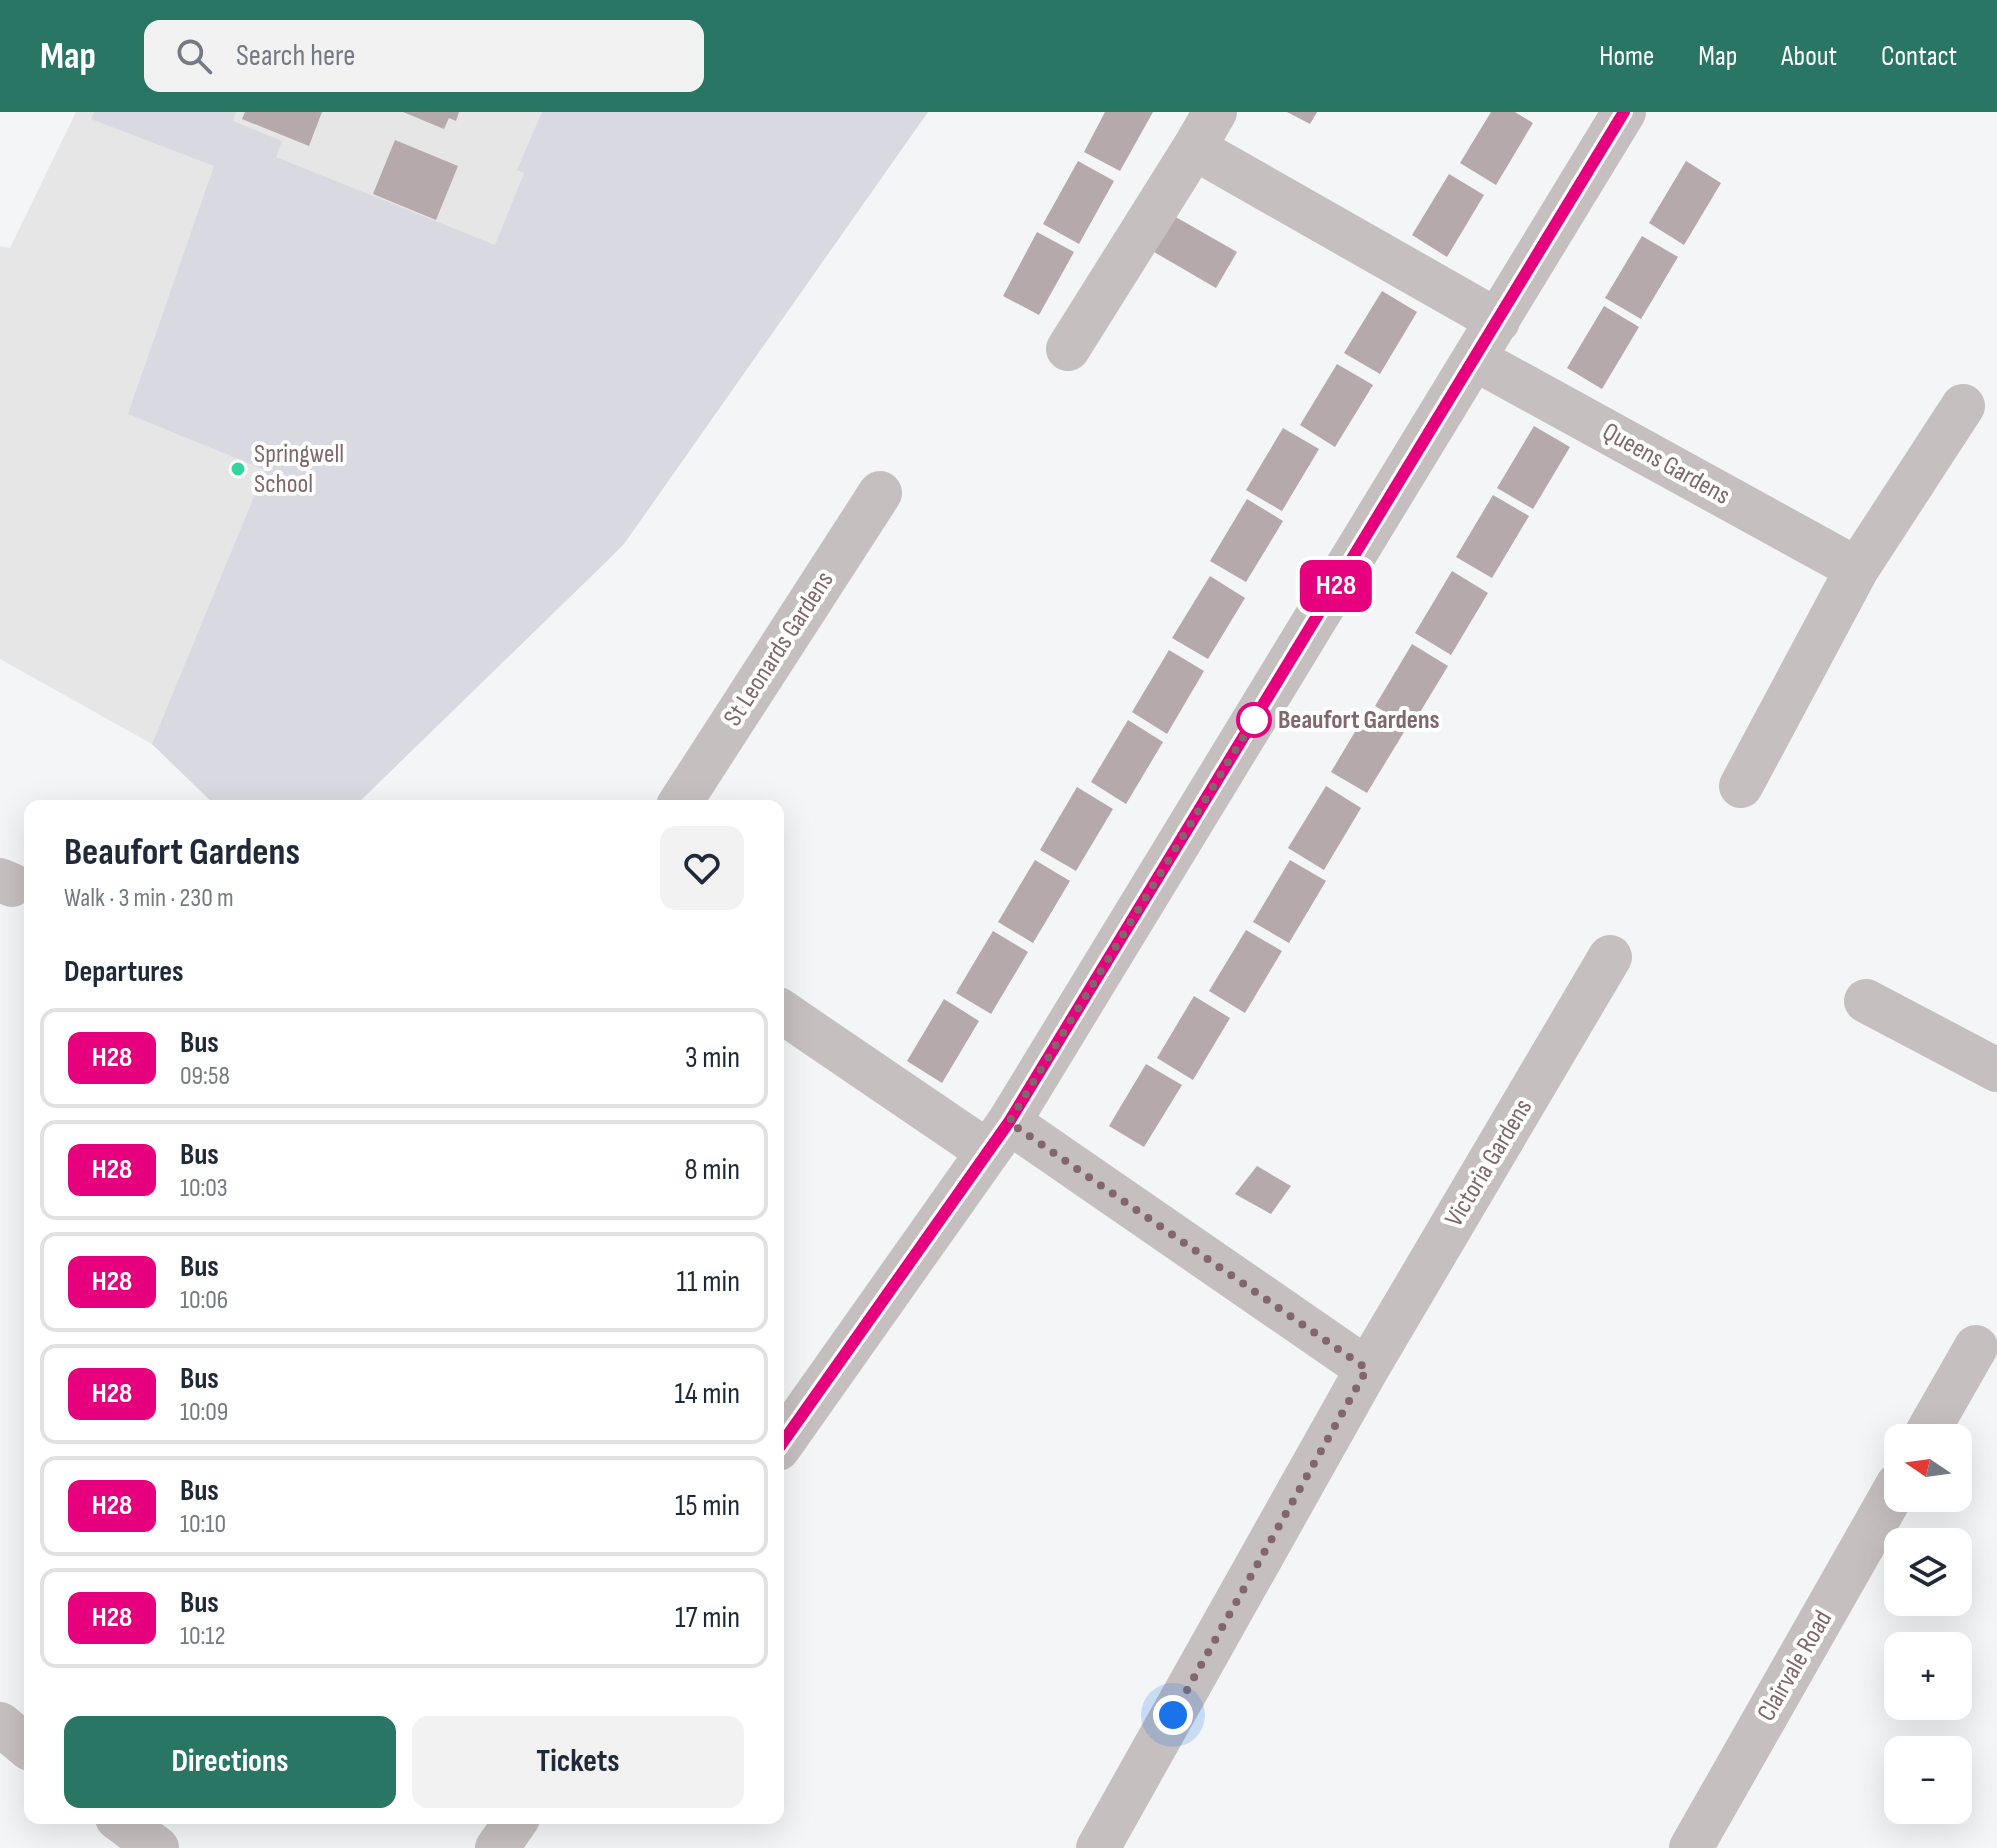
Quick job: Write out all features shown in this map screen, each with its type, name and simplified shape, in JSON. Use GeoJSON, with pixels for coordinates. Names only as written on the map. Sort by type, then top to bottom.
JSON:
{"type":"FeatureCollection","features":[{"type":"Feature","properties":{"kind":"street"},"geometry":{"type":"LineString","coordinates":[[784,1440],[998,1137],[1624,112]]}},
{"type":"Feature","properties":{"kind":"street"},"geometry":{"type":"LineString","coordinates":[[1068,349],[1204,130],[1498,321]]}},
{"type":"Feature","properties":{"kind":"street","name":"Queens Gardens"},"geometry":{"type":"LineString","coordinates":[[1475,359],[1857,569]]}},
{"type":"Feature","properties":{"kind":"street"},"geometry":{"type":"LineString","coordinates":[[1741,786],[1857,569],[1963,406]]}},
{"type":"Feature","properties":{"kind":"street","name":"St Leonards Gardens"},"geometry":{"type":"LineString","coordinates":[[682,800],[880,493]]}},
{"type":"Feature","properties":{"kind":"street","name":"Victoria Gardens"},"geometry":{"type":"LineString","coordinates":[[1098,1848],[1367,1369],[1610,957]]}},
{"type":"Feature","properties":{"kind":"street"},"geometry":{"type":"LineString","coordinates":[[1866,1001],[1997,1070]]}},
{"type":"Feature","properties":{"kind":"street"},"geometry":{"type":"LineString","coordinates":[[784,1012],[998,1137],[1367,1369]]}},
{"type":"Feature","properties":{"kind":"street"},"geometry":{"type":"LineString","coordinates":[[1932,1424],[1976,1347]]}},
{"type":"Feature","properties":{"kind":"street","name":"Clairvale Road"},"geometry":{"type":"LineString","coordinates":[[1692,1848],[1884,1509]]}},
{"type":"Feature","properties":{"kind":"street"},"geometry":{"type":"LineString","coordinates":[[0,1724],[24,1744]]}},
{"type":"Feature","properties":{"kind":"street"},"geometry":{"type":"LineString","coordinates":[[125,1824],[157,1848]]}},
{"type":"Feature","properties":{"kind":"street"},"geometry":{"type":"LineString","coordinates":[[497,1848],[514,1824]]}},
{"type":"Feature","properties":{"kind":"shaded area"},"geometry":{"type":"Polygon","coordinates":[[[76,112],[928,112],[222,800],[210,800],[152,744],[0,659],[0,246],[10,248],[76,112]]]}},
{"type":"Feature","properties":{"kind":"shaded area"},"geometry":{"type":"Polygon","coordinates":[[[94,112],[236,112],[233,121],[282,141],[276,157],[495,245],[524,173],[517,170],[542,112],[928,112],[624,544],[361,800],[210,800],[152,744],[265,470],[128,414],[214,166],[91,119],[94,112]]]}},
{"type":"Feature","properties":{"kind":"building"},"geometry":{"type":"Polygon","coordinates":[[[245,112],[322,112],[309,146],[242,119],[245,112]]]}},
{"type":"Feature","properties":{"kind":"building"},"geometry":{"type":"Polygon","coordinates":[[[403,112],[459,112],[456,121],[449,118],[444,129],[403,112]]]}},
{"type":"Feature","properties":{"kind":"building"},"geometry":{"type":"Polygon","coordinates":[[[1105,112],[1153,112],[1120,171],[1084,152],[1105,112]]]}},
{"type":"Feature","properties":{"kind":"building"},"geometry":{"type":"Polygon","coordinates":[[[1287,112],[1317,112],[1310,124],[1287,112]]]}},
{"type":"Feature","properties":{"kind":"building"},"geometry":{"type":"Polygon","coordinates":[[[1491,112],[1515,112],[1533,123],[1496,185],[1460,163],[1491,112]]]}},
{"type":"Feature","properties":{"kind":"building"},"geometry":{"type":"Polygon","coordinates":[[[395,140],[458,166],[436,220],[373,194],[395,140]]]}},
{"type":"Feature","properties":{"kind":"building"},"geometry":{"type":"Polygon","coordinates":[[[1078,161],[1114,181],[1079,244],[1043,224],[1078,161]]]}},
{"type":"Feature","properties":{"kind":"building"},"geometry":{"type":"Polygon","coordinates":[[[1686,161],[1721,183],[1684,245],[1649,223],[1686,161]]]}},
{"type":"Feature","properties":{"kind":"building"},"geometry":{"type":"Polygon","coordinates":[[[1449,174],[1484,195],[1447,257],[1412,235],[1449,174]]]}},
{"type":"Feature","properties":{"kind":"building"},"geometry":{"type":"Polygon","coordinates":[[[1174,216],[1237,252],[1216,288],[1154,252],[1174,216]]]}},
{"type":"Feature","properties":{"kind":"building"},"geometry":{"type":"Polygon","coordinates":[[[1037,232],[1074,252],[1039,315],[1003,296],[1037,232]]]}},
{"type":"Feature","properties":{"kind":"building"},"geometry":{"type":"Polygon","coordinates":[[[1642,236],[1678,257],[1641,319],[1605,298],[1642,236]]]}},
{"type":"Feature","properties":{"kind":"building"},"geometry":{"type":"Polygon","coordinates":[[[1382,291],[1417,312],[1380,374],[1344,353],[1382,291]]]}},
{"type":"Feature","properties":{"kind":"building"},"geometry":{"type":"Polygon","coordinates":[[[1604,306],[1639,327],[1602,389],[1567,368],[1604,306]]]}},
{"type":"Feature","properties":{"kind":"building"},"geometry":{"type":"Polygon","coordinates":[[[1337,364],[1373,385],[1335,447],[1300,425],[1337,364]]]}},
{"type":"Feature","properties":{"kind":"building"},"geometry":{"type":"Polygon","coordinates":[[[1534,426],[1570,447],[1533,509],[1497,488],[1534,426]]]}},
{"type":"Feature","properties":{"kind":"building"},"geometry":{"type":"Polygon","coordinates":[[[1283,428],[1319,449],[1282,511],[1246,490],[1283,428]]]}},
{"type":"Feature","properties":{"kind":"building"},"geometry":{"type":"Polygon","coordinates":[[[1493,495],[1529,516],[1492,578],[1456,557],[1493,495]]]}},
{"type":"Feature","properties":{"kind":"building"},"geometry":{"type":"Polygon","coordinates":[[[1247,499],[1283,521],[1246,582],[1210,561],[1247,499]]]}},
{"type":"Feature","properties":{"kind":"building"},"geometry":{"type":"Polygon","coordinates":[[[1452,571],[1488,593],[1451,655],[1415,633],[1452,571]]]}},
{"type":"Feature","properties":{"kind":"building"},"geometry":{"type":"Polygon","coordinates":[[[1210,576],[1245,598],[1208,659],[1172,638],[1210,576]]]}},
{"type":"Feature","properties":{"kind":"building"},"geometry":{"type":"Polygon","coordinates":[[[1412,644],[1448,666],[1411,727],[1375,706],[1412,644]]]}},
{"type":"Feature","properties":{"kind":"building"},"geometry":{"type":"Polygon","coordinates":[[[1169,650],[1204,671],[1167,734],[1132,712],[1169,650]]]}},
{"type":"Feature","properties":{"kind":"building"},"geometry":{"type":"Polygon","coordinates":[[[1368,710],[1404,732],[1367,793],[1331,772],[1368,710]]]}},
{"type":"Feature","properties":{"kind":"building"},"geometry":{"type":"Polygon","coordinates":[[[1128,720],[1163,742],[1126,804],[1091,782],[1128,720]]]}},
{"type":"Feature","properties":{"kind":"building"},"geometry":{"type":"Polygon","coordinates":[[[1326,786],[1361,808],[1324,870],[1288,848],[1326,786]]]}},
{"type":"Feature","properties":{"kind":"building"},"geometry":{"type":"Polygon","coordinates":[[[1077,787],[1113,809],[1076,871],[1040,850],[1077,787]]]}},
{"type":"Feature","properties":{"kind":"building"},"geometry":{"type":"Polygon","coordinates":[[[1035,860],[1070,881],[1033,943],[998,922],[1035,860]]]}},
{"type":"Feature","properties":{"kind":"building"},"geometry":{"type":"Polygon","coordinates":[[[1290,860],[1326,881],[1289,943],[1253,922],[1290,860]]]}},
{"type":"Feature","properties":{"kind":"building"},"geometry":{"type":"Polygon","coordinates":[[[1246,930],[1282,951],[1245,1013],[1209,991],[1246,930]]]}},
{"type":"Feature","properties":{"kind":"building"},"geometry":{"type":"Polygon","coordinates":[[[993,931],[1028,952],[991,1014],[956,993],[993,931]]]}},
{"type":"Feature","properties":{"kind":"building"},"geometry":{"type":"Polygon","coordinates":[[[1194,996],[1230,1018],[1193,1080],[1157,1058],[1194,996]]]}},
{"type":"Feature","properties":{"kind":"building"},"geometry":{"type":"Polygon","coordinates":[[[944,999],[979,1021],[942,1083],[907,1061],[944,999]]]}},
{"type":"Feature","properties":{"kind":"building"},"geometry":{"type":"Polygon","coordinates":[[[1146,1064],[1182,1085],[1144,1147],[1109,1126],[1146,1064]]]}},
{"type":"Feature","properties":{"kind":"building"},"geometry":{"type":"Polygon","coordinates":[[[1257,1166],[1291,1186],[1271,1214],[1235,1194],[1257,1166]]]}},
{"type":"Feature","properties":{"kind":"bus line","name":"H28"},"geometry":{"type":"LineString","coordinates":[[784,1441],[1009,1122],[1624,112]]}},
{"type":"Feature","properties":{"kind":"place","name":"Springwell School"},"geometry":{"type":"Point","coordinates":[238,469]}},
{"type":"Feature","properties":{"kind":"place","name":"Beaufort Gardens"},"geometry":{"type":"Point","coordinates":[1254,720]}},
{"type":"Feature","properties":{"kind":"route"},"geometry":{"type":"LineString","coordinates":[[1173,1715],[1367,1369],[1009,1122],[1258,713],[1254,720]]}}]}
